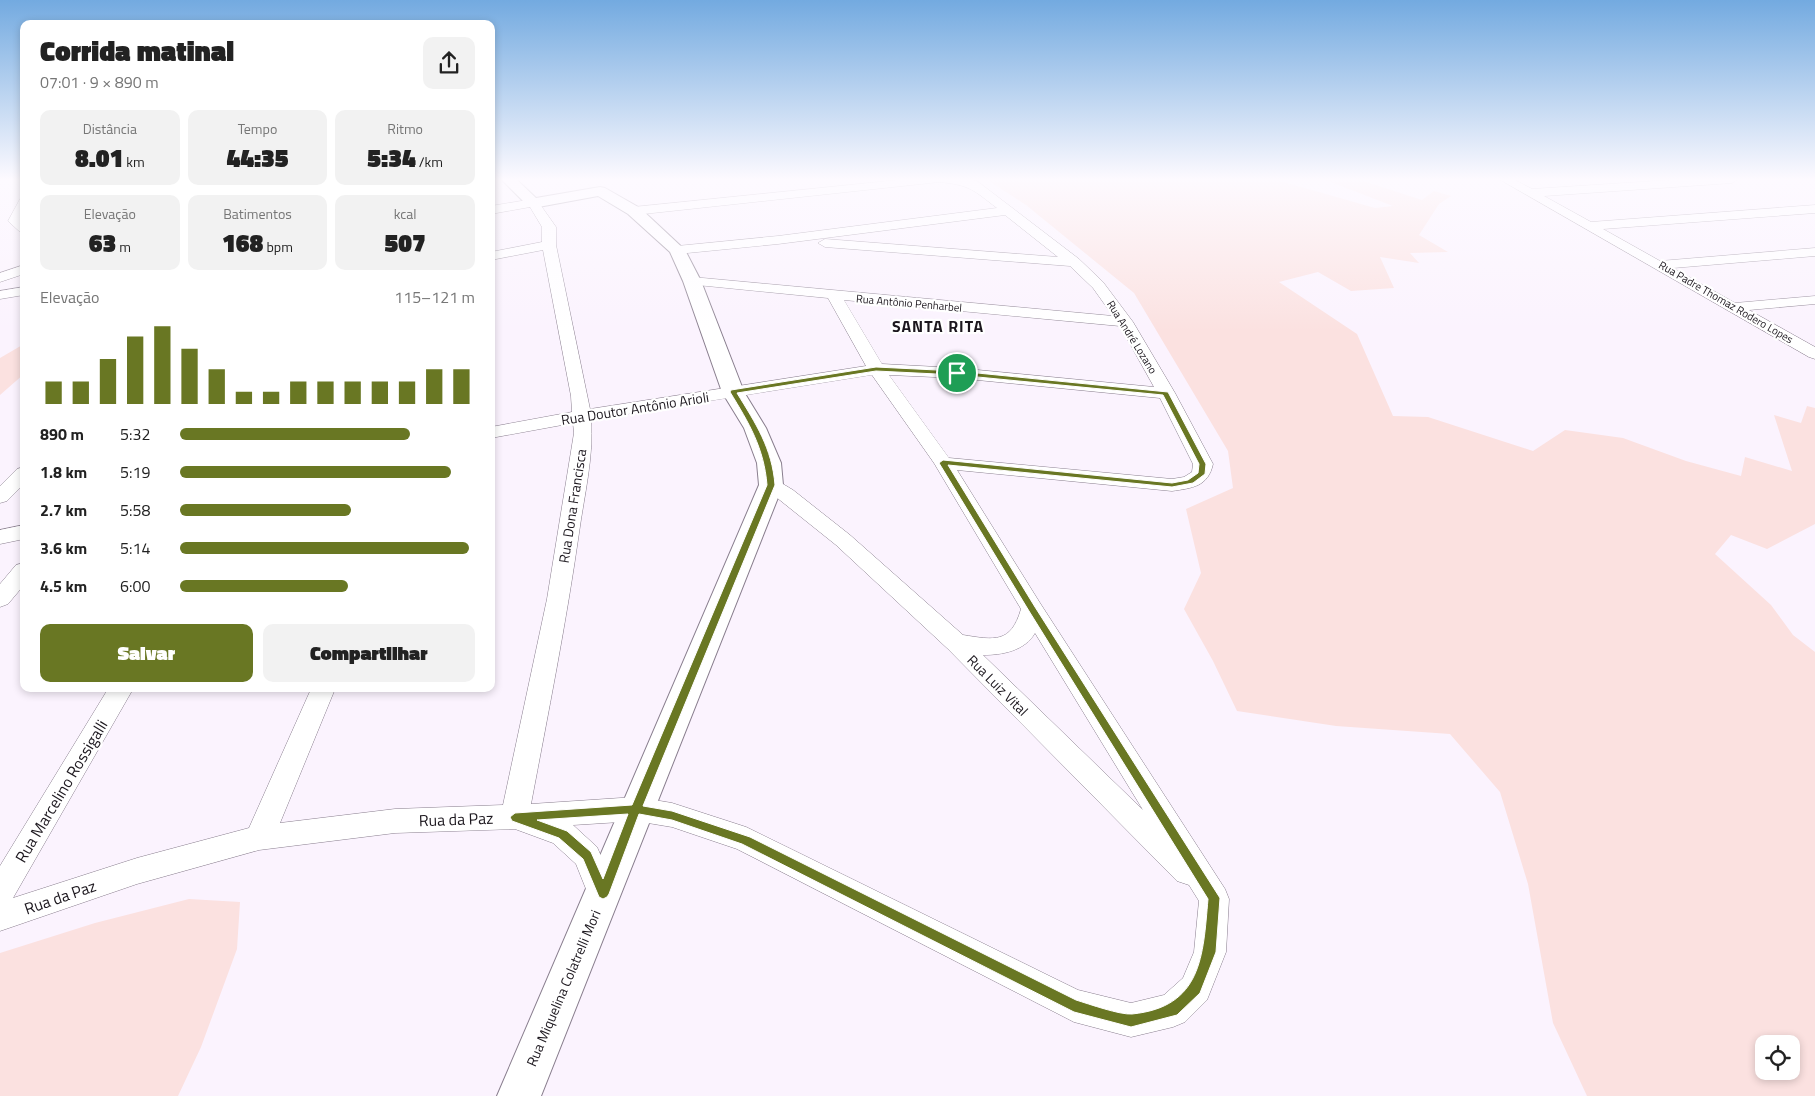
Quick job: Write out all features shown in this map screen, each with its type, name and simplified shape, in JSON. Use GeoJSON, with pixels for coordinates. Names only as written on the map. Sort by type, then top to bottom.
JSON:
{"type":"FeatureCollection","features":[{"type":"Feature","properties":{"kind":"street","name":"Rua Dona Francisca"},"geometry":{"type":"LineString","coordinates":[[515,817],[558,600],[580,461],[582,416],[580,396],[549,246],[549,230]]}},
{"type":"Feature","properties":{"kind":"street"},"geometry":{"type":"LineString","coordinates":[[655,230],[677,250],[692,281],[733,392],[755,428],[769,464],[771,485]]}},
{"type":"Feature","properties":{"kind":"street"},"geometry":{"type":"LineString","coordinates":[[677,250],[856,230]]}},
{"type":"Feature","properties":{"kind":"street","name":"Rua André Lozano"},"geometry":{"type":"LineString","coordinates":[[943,463],[1172,485],[1190,482],[1201,474],[1202,464],[1166,393],[1125,322],[1098,285],[1074,262],[1032,230]]}},
{"type":"Feature","properties":{"kind":"street","name":"Rua Padre Thomaz Rodero Lopes"},"geometry":{"type":"LineString","coordinates":[[1597,230],[1815,354]]}},
{"type":"Feature","properties":{"kind":"street"},"geometry":{"type":"LineString","coordinates":[[778,240],[1074,262]]}},
{"type":"Feature","properties":{"kind":"street"},"geometry":{"type":"LineString","coordinates":[[495,255],[549,246]]}},
{"type":"Feature","properties":{"kind":"street"},"geometry":{"type":"LineString","coordinates":[[1660,265],[1815,252]]}},
{"type":"Feature","properties":{"kind":"street"},"geometry":{"type":"LineString","coordinates":[[0,278],[20,270]]}},
{"type":"Feature","properties":{"kind":"street","name":"Rua Antônio Penharbel"},"geometry":{"type":"LineString","coordinates":[[692,281],[834,296],[1125,322]]}},
{"type":"Feature","properties":{"kind":"street"},"geometry":{"type":"LineString","coordinates":[[0,295],[20,292]]}},
{"type":"Feature","properties":{"kind":"street"},"geometry":{"type":"LineString","coordinates":[[834,296],[876,369],[943,463],[1032,609],[1214,898]]}},
{"type":"Feature","properties":{"kind":"street"},"geometry":{"type":"LineString","coordinates":[[1735,307],[1815,300]]}},
{"type":"Feature","properties":{"kind":"street","name":"Rua Doutor Antônio Arioli"},"geometry":{"type":"LineString","coordinates":[[495,432],[582,416],[876,369],[957,373],[1166,393]]}},
{"type":"Feature","properties":{"kind":"street"},"geometry":{"type":"LineString","coordinates":[[0,497],[20,477]]}},
{"type":"Feature","properties":{"kind":"street","name":"Rua Luiz Vital"},"geometry":{"type":"LineString","coordinates":[[771,485],[786,494],[843,540],[956,643],[1214,898]]}},
{"type":"Feature","properties":{"kind":"street","name":"Rua Miquelina Colatrelli Mori"},"geometry":{"type":"LineString","coordinates":[[519,1096],[771,485]]}},
{"type":"Feature","properties":{"kind":"street"},"geometry":{"type":"LineString","coordinates":[[0,537],[20,533]]}},
{"type":"Feature","properties":{"kind":"street"},"geometry":{"type":"LineString","coordinates":[[0,599],[20,575]]}},
{"type":"Feature","properties":{"kind":"street"},"geometry":{"type":"LineString","coordinates":[[956,643],[988,647],[1012,643],[1025,631],[1032,609]]}},
{"type":"Feature","properties":{"kind":"street","name":"Rua Marcelino Rossigalli"},"geometry":{"type":"LineString","coordinates":[[0,893],[119,692]]}},
{"type":"Feature","properties":{"kind":"street"},"geometry":{"type":"LineString","coordinates":[[259,838],[322,692]]}},
{"type":"Feature","properties":{"kind":"street","name":"Rua da Paz"},"geometry":{"type":"LineString","coordinates":[[0,917],[137,871],[259,838],[395,821],[515,817],[636,809],[672,815],[746,840],[1074,1006],[1131,1020],[1173,1010],[1195,988],[1210,952],[1214,898]]}},
{"type":"Feature","properties":{"kind":"street"},"geometry":{"type":"LineString","coordinates":[[515,817],[563,834],[587,856],[603,894]]}},
{"type":"Feature","properties":{"kind":"shaded area"},"geometry":{"type":"Polygon","coordinates":[[[1057,230],[1422,230],[1419,235],[1448,252],[1410,253],[1419,263],[1380,257],[1394,288],[1351,291],[1318,272],[1279,282],[1357,334],[1393,416],[1428,417],[1533,451],[1565,430],[1623,438],[1686,461],[1741,476],[1745,457],[1792,471],[1774,415],[1801,423],[1807,406],[1815,408],[1815,524],[1767,549],[1731,535],[1715,554],[1771,605],[1793,635],[1815,652],[1815,1096],[1587,1096],[1553,1023],[1528,884],[1500,792],[1450,734],[1336,726],[1237,711],[1213,661],[1184,609],[1201,573],[1186,509],[1233,488],[1228,451],[1134,293],[1057,230]]]}},
{"type":"Feature","properties":{"kind":"shaded area"},"geometry":{"type":"Polygon","coordinates":[[[20,346],[20,378],[0,395],[0,358],[20,346]]]}},
{"type":"Feature","properties":{"kind":"shaded area"},"geometry":{"type":"Polygon","coordinates":[[[189,899],[240,902],[237,949],[201,1047],[178,1096],[0,1096],[0,953],[95,923],[189,899]]]}},
{"type":"Feature","properties":{"kind":"district","name":"SANTA RITA"},"geometry":{"type":"Point","coordinates":[938,326]}},
{"type":"Feature","properties":{"kind":"route"},"geometry":{"type":"LineString","coordinates":[[957,373],[876,369],[733,392],[755,428],[769,464],[771,485],[636,809],[515,817],[563,834],[587,856],[603,894],[636,809],[672,815],[746,840],[1074,1006],[1131,1020],[1173,1010],[1195,988],[1210,952],[1214,898],[1032,609],[943,463],[1172,485],[1190,482],[1201,474],[1202,464],[1166,393],[957,373]]}}]}
